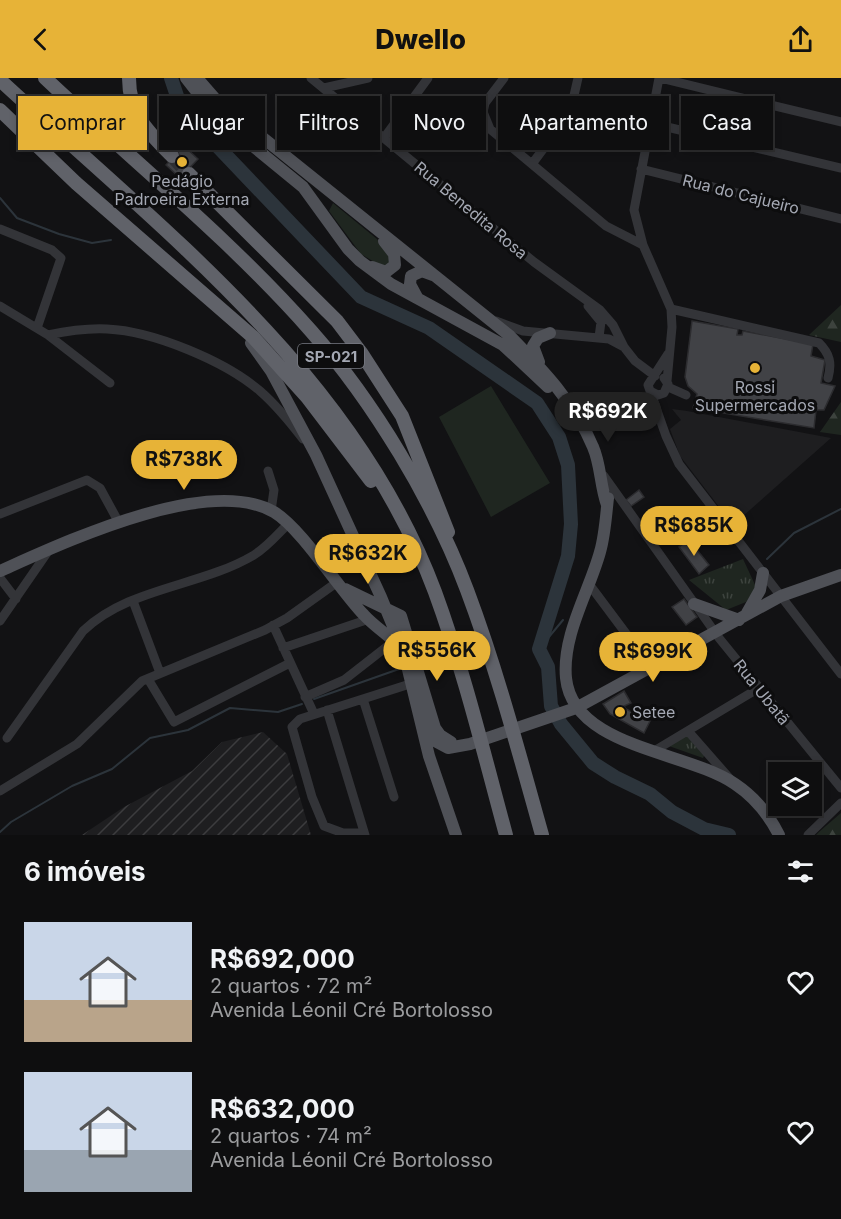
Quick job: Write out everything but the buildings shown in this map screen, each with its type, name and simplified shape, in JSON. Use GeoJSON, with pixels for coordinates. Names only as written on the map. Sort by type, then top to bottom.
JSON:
{"type":"FeatureCollection","features":[{"type":"Feature","properties":{"kind":"highway","name":"SP-021"},"geometry":{"type":"LineString","coordinates":[[45,78],[244,258],[313,333],[354,385],[383,428],[416,484],[466,588],[508,711],[542,835]]}},
{"type":"Feature","properties":{"kind":"highway"},"geometry":{"type":"LineString","coordinates":[[129,78],[130,98],[135,113],[144,128],[172,156]]}},
{"type":"Feature","properties":{"kind":"highway","name":"SP-021"},"geometry":{"type":"LineString","coordinates":[[0,80],[240,301],[289,353],[346,427],[400,518],[434,591],[474,719],[506,835]]}},
{"type":"Feature","properties":{"kind":"highway"},"geometry":{"type":"LineString","coordinates":[[0,111],[76,183],[253,336],[301,389],[400,518]]}},
{"type":"Feature","properties":{"kind":"highway"},"geometry":{"type":"LineString","coordinates":[[0,122],[76,183]]}},
{"type":"Feature","properties":{"kind":"highway"},"geometry":{"type":"LineString","coordinates":[[189,174],[337,321],[362,354],[402,416],[437,499],[466,588]]}},
{"type":"Feature","properties":{"kind":"main road"},"geometry":{"type":"LineString","coordinates":[[186,78],[215,115],[303,187],[348,249],[360,261],[381,278],[503,345],[558,397],[586,435]]}},
{"type":"Feature","properties":{"kind":"main road"},"geometry":{"type":"LineString","coordinates":[[197,78],[217,102],[510,336],[550,378]]}},
{"type":"Feature","properties":{"kind":"main road"},"geometry":{"type":"LineString","coordinates":[[360,261],[386,272],[395,265],[394,254],[374,228]]}},
{"type":"Feature","properties":{"kind":"main road"},"geometry":{"type":"LineString","coordinates":[[418,297],[410,281],[413,274],[422,271],[437,276]]}},
{"type":"Feature","properties":{"kind":"main road"},"geometry":{"type":"LineString","coordinates":[[418,297],[434,300],[464,314],[489,330],[510,336]]}},
{"type":"Feature","properties":{"kind":"main road"},"geometry":{"type":"LineString","coordinates":[[224,313],[271,371],[316,455],[386,609],[404,653],[421,722],[456,835]]}},
{"type":"Feature","properties":{"kind":"main road"},"geometry":{"type":"LineString","coordinates":[[549,333],[538,338],[533,346],[536,357],[573,410],[586,435],[602,471],[607,507],[601,549],[566,657],[566,679],[576,708],[594,724],[616,736],[734,784],[765,813],[779,835]]}},
{"type":"Feature","properties":{"kind":"main road"},"geometry":{"type":"LineString","coordinates":[[0,571],[118,521],[208,502],[226,502],[271,511],[288,524],[337,584],[404,653]]}},
{"type":"Feature","properties":{"kind":"main road"},"geometry":{"type":"LineString","coordinates":[[741,618],[760,590],[762,573]]}},
{"type":"Feature","properties":{"kind":"main road"},"geometry":{"type":"LineString","coordinates":[[421,722],[429,735],[448,748],[470,744],[576,708],[781,596],[841,574]]}},
{"type":"Feature","properties":{"kind":"main road"},"geometry":{"type":"LineString","coordinates":[[337,584],[396,612],[404,622],[440,735],[450,742],[470,744]]}},
{"type":"Feature","properties":{"kind":"main road"},"geometry":{"type":"LineString","coordinates":[[694,604],[741,618]]}},
{"type":"Feature","properties":{"kind":"main road"},"geometry":{"type":"LineString","coordinates":[[374,623],[376,616],[386,609]]}},
{"type":"Feature","properties":{"kind":"street","name":"Rua Benedita Rosa"},"geometry":{"type":"LineString","coordinates":[[311,78],[534,262],[609,319],[649,388],[679,464],[841,674]]}},
{"type":"Feature","properties":{"kind":"street"},"geometry":{"type":"LineString","coordinates":[[324,88],[368,78]]}},
{"type":"Feature","properties":{"kind":"street"},"geometry":{"type":"LineString","coordinates":[[384,138],[428,78]]}},
{"type":"Feature","properties":{"kind":"street"},"geometry":{"type":"LineString","coordinates":[[504,78],[485,104],[484,121],[490,129],[606,226],[643,245]]}},
{"type":"Feature","properties":{"kind":"street"},"geometry":{"type":"LineString","coordinates":[[532,164],[570,113],[578,78]]}},
{"type":"Feature","properties":{"kind":"street"},"geometry":{"type":"LineString","coordinates":[[655,96],[659,78],[841,122]]}},
{"type":"Feature","properties":{"kind":"street"},"geometry":{"type":"LineString","coordinates":[[669,127],[841,168]]}},
{"type":"Feature","properties":{"kind":"street"},"geometry":{"type":"LineString","coordinates":[[645,150],[634,210],[643,245],[671,309],[672,327],[667,386],[660,417]]}},
{"type":"Feature","properties":{"kind":"street","name":"Rua do Cajueiro"},"geometry":{"type":"LineString","coordinates":[[641,169],[841,219]]}},
{"type":"Feature","properties":{"kind":"street"},"geometry":{"type":"LineString","coordinates":[[0,229],[57,254],[61,258],[37,328]]}},
{"type":"Feature","properties":{"kind":"street","name":"Rua Benedita Rosa"},"geometry":{"type":"LineString","coordinates":[[577,293],[601,322],[599,337]]}},
{"type":"Feature","properties":{"kind":"street"},"geometry":{"type":"LineString","coordinates":[[0,306],[48,335],[110,383]]}},
{"type":"Feature","properties":{"kind":"street"},"geometry":{"type":"LineString","coordinates":[[671,309],[819,343],[827,351],[831,365],[828,378]]}},
{"type":"Feature","properties":{"kind":"street"},"geometry":{"type":"LineString","coordinates":[[481,314],[510,327],[599,337],[624,347]]}},
{"type":"Feature","properties":{"kind":"street"},"geometry":{"type":"LineString","coordinates":[[48,335],[109,329],[142,334],[205,358],[241,377],[260,391],[284,415],[316,455]]}},
{"type":"Feature","properties":{"kind":"street"},"geometry":{"type":"LineString","coordinates":[[510,336],[549,333]]}},
{"type":"Feature","properties":{"kind":"street"},"geometry":{"type":"LineString","coordinates":[[667,386],[658,395],[649,388],[668,354]]}},
{"type":"Feature","properties":{"kind":"street","name":"Rua Benedita Rosa"},"geometry":{"type":"LineString","coordinates":[[635,361],[667,386],[686,395]]}},
{"type":"Feature","properties":{"kind":"street"},"geometry":{"type":"LineString","coordinates":[[268,471],[274,490],[271,511]]}},
{"type":"Feature","properties":{"kind":"street","name":"Rua Ubatã"},"geometry":{"type":"LineString","coordinates":[[602,471],[622,504],[714,633],[841,788]]}},
{"type":"Feature","properties":{"kind":"street"},"geometry":{"type":"LineString","coordinates":[[0,514],[87,480],[100,488],[118,521]]}},
{"type":"Feature","properties":{"kind":"street"},"geometry":{"type":"LineString","coordinates":[[607,507],[622,504]]}},
{"type":"Feature","properties":{"kind":"street"},"geometry":{"type":"LineString","coordinates":[[8,738],[83,632],[97,618],[133,601],[244,560],[268,545],[288,524]]}},
{"type":"Feature","properties":{"kind":"street"},"geometry":{"type":"LineString","coordinates":[[0,621],[49,549]]}},
{"type":"Feature","properties":{"kind":"street"},"geometry":{"type":"LineString","coordinates":[[0,578],[16,599]]}},
{"type":"Feature","properties":{"kind":"street"},"geometry":{"type":"LineString","coordinates":[[0,790],[77,744],[132,690],[148,679],[273,625],[337,584]]}},
{"type":"Feature","properties":{"kind":"street"},"geometry":{"type":"LineString","coordinates":[[590,585],[651,667]]}},
{"type":"Feature","properties":{"kind":"street"},"geometry":{"type":"LineString","coordinates":[[133,601],[160,673]]}},
{"type":"Feature","properties":{"kind":"street"},"geometry":{"type":"LineString","coordinates":[[283,648],[374,623]]}},
{"type":"Feature","properties":{"kind":"street"},"geometry":{"type":"LineString","coordinates":[[273,625],[314,714]]}},
{"type":"Feature","properties":{"kind":"street"},"geometry":{"type":"LineString","coordinates":[[305,696],[344,680],[394,641]]}},
{"type":"Feature","properties":{"kind":"street"},"geometry":{"type":"LineString","coordinates":[[148,679],[174,722],[290,663]]}},
{"type":"Feature","properties":{"kind":"street"},"geometry":{"type":"LineString","coordinates":[[327,710],[359,809],[364,834],[329,830],[319,818],[292,727],[300,719],[314,714],[413,683]]}},
{"type":"Feature","properties":{"kind":"street"},"geometry":{"type":"LineString","coordinates":[[654,751],[759,688]]}},
{"type":"Feature","properties":{"kind":"street"},"geometry":{"type":"LineString","coordinates":[[363,699],[394,797]]}},
{"type":"Feature","properties":{"kind":"street"},"geometry":{"type":"LineString","coordinates":[[688,731],[734,784]]}},
{"type":"Feature","properties":{"kind":"street"},"geometry":{"type":"LineString","coordinates":[[808,835],[841,802]]}},
{"type":"Feature","properties":{"kind":"shaded area"},"geometry":{"type":"Polygon","coordinates":[[[672,409],[831,438],[733,525],[680,456],[670,429],[681,420],[672,409]]]}},
{"type":"Feature","properties":{"kind":"shaded area"},"geometry":{"type":"Polygon","coordinates":[[[263,732],[287,754],[311,835],[82,835],[124,807],[192,771],[222,742],[263,732]]]}},
{"type":"Feature","properties":{"kind":"green space"},"geometry":{"type":"Polygon","coordinates":[[[333,203],[377,239],[391,260],[389,266],[384,268],[361,254],[329,211],[333,203]]]}},
{"type":"Feature","properties":{"kind":"green space"},"geometry":{"type":"Polygon","coordinates":[[[841,305],[841,342],[809,335],[841,305]]]}},
{"type":"Feature","properties":{"kind":"green space"},"geometry":{"type":"Polygon","coordinates":[[[491,386],[550,483],[491,517],[439,417],[491,386]]]}},
{"type":"Feature","properties":{"kind":"green space"},"geometry":{"type":"Polygon","coordinates":[[[841,402],[841,435],[820,432],[841,402]]]}},
{"type":"Feature","properties":{"kind":"green space"},"geometry":{"type":"Polygon","coordinates":[[[743,559],[756,587],[746,602],[726,610],[689,580],[743,559]]]}},
{"type":"Feature","properties":{"kind":"green space"},"geometry":{"type":"Polygon","coordinates":[[[687,735],[705,754],[703,758],[669,746],[687,735]]]}},
{"type":"Feature","properties":{"kind":"green space"},"geometry":{"type":"Polygon","coordinates":[[[841,813],[841,835],[816,835],[819,832],[841,813]]]}},
{"type":"Feature","properties":{"kind":"waterway"},"geometry":{"type":"LineString","coordinates":[[171,78],[181,108],[361,297],[429,328],[537,403],[559,437],[568,465],[571,524],[568,556],[539,649],[548,667],[551,706],[561,724],[593,763],[650,794],[672,812],[704,829],[729,835]]}},
{"type":"Feature","properties":{"kind":"waterway"},"geometry":{"type":"LineString","coordinates":[[0,198],[17,218],[59,234],[92,243],[111,240]]}},
{"type":"Feature","properties":{"kind":"waterway"},"geometry":{"type":"LineString","coordinates":[[767,559],[794,533],[841,509]]}},
{"type":"Feature","properties":{"kind":"waterway"},"geometry":{"type":"LineString","coordinates":[[539,649],[563,620]]}},
{"type":"Feature","properties":{"kind":"waterway"},"geometry":{"type":"LineString","coordinates":[[314,699],[399,669]]}},
{"type":"Feature","properties":{"kind":"waterway"},"geometry":{"type":"LineString","coordinates":[[0,832],[11,822],[72,786],[112,769],[150,738],[188,730],[230,708],[278,712],[302,704]]}},
{"type":"Feature","properties":{"kind":"tunnel"},"geometry":{"type":"LineString","coordinates":[[172,156],[189,174]]}},
{"type":"Feature","properties":{"kind":"place","name":"Pedágio Padroeira Externa"},"geometry":{"type":"Point","coordinates":[182,162]}},
{"type":"Feature","properties":{"kind":"place","name":"Rossi Supermercados"},"geometry":{"type":"Point","coordinates":[755,368]}},
{"type":"Feature","properties":{"kind":"place","name":"Setee"},"geometry":{"type":"Point","coordinates":[620,712]}}]}
